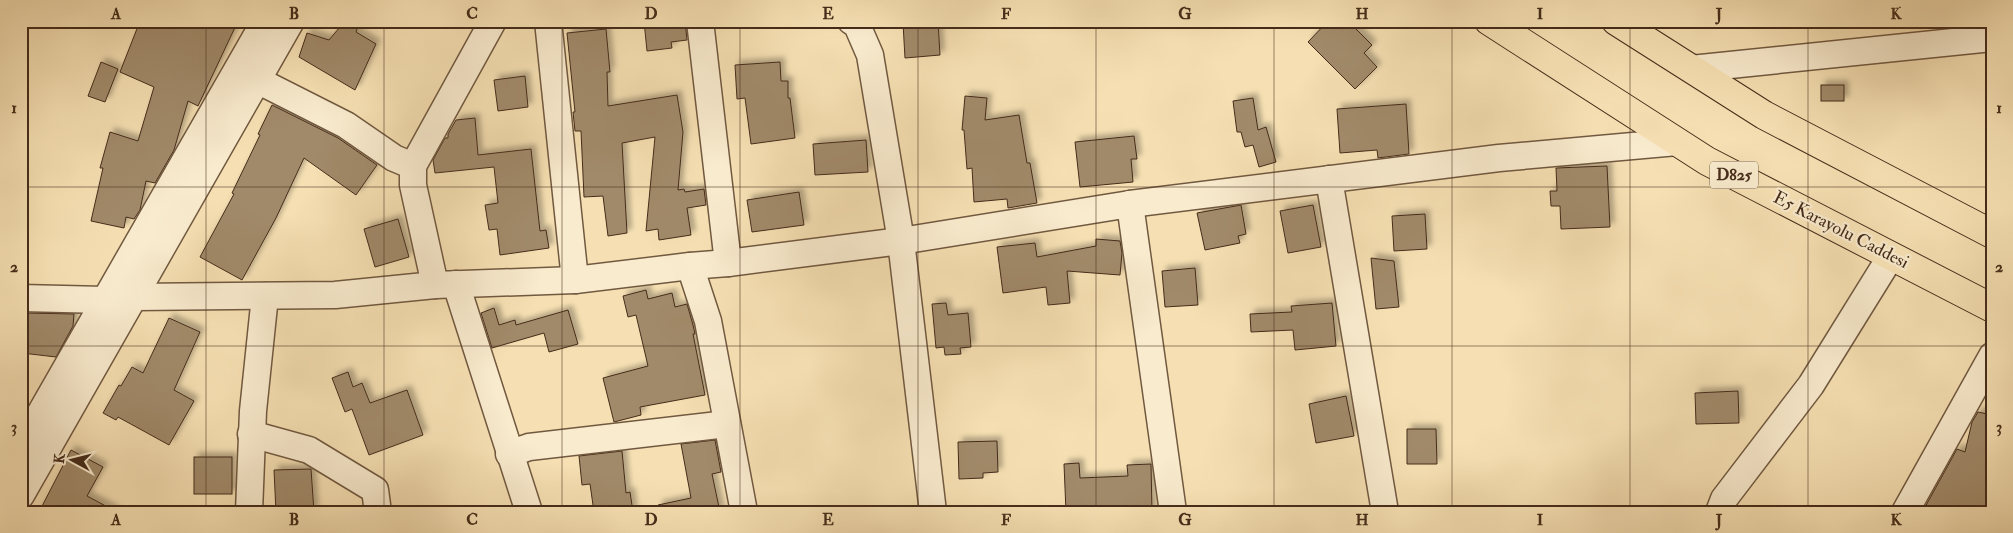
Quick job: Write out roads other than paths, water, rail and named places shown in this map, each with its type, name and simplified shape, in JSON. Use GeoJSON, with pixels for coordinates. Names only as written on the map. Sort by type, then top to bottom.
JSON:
{"type":"FeatureCollection","features":[{"type":"Feature","properties":{"kind":"highway","name":"E5 Karayolu Caddesi"},"geometry":{"type":"LineString","coordinates":[[1489,21],[1707,162],[1992,308]]}},
{"type":"Feature","properties":{"kind":"highway"},"geometry":{"type":"LineString","coordinates":[[1616,21],[1764,115],[1992,234]]}},
{"type":"Feature","properties":{"kind":"street"},"geometry":{"type":"LineString","coordinates":[[21,496],[134,297],[248,75],[265,21]]}},
{"type":"Feature","properties":{"kind":"street"},"geometry":{"type":"LineString","coordinates":[[21,447],[105,300],[248,75],[291,21]]}},
{"type":"Feature","properties":{"kind":"street"},"geometry":{"type":"LineString","coordinates":[[493,21],[413,166],[413,185],[446,285],[529,512]]}},
{"type":"Feature","properties":{"kind":"street"},"geometry":{"type":"LineString","coordinates":[[548,21],[575,280]]}},
{"type":"Feature","properties":{"kind":"street"},"geometry":{"type":"LineString","coordinates":[[700,21],[728,263]]}},
{"type":"Feature","properties":{"kind":"street"},"geometry":{"type":"LineString","coordinates":[[851,21],[857,25],[870,55],[901,241],[933,512]]}},
{"type":"Feature","properties":{"kind":"street"},"geometry":{"type":"LineString","coordinates":[[1691,69],[1992,38]]}},
{"type":"Feature","properties":{"kind":"street"},"geometry":{"type":"LineString","coordinates":[[248,75],[346,125],[394,158],[413,166]]}},
{"type":"Feature","properties":{"kind":"street"},"geometry":{"type":"LineString","coordinates":[[21,297],[105,300],[134,297],[336,295],[446,285],[575,280],[901,241],[1130,204],[1329,179],[1498,158],[1677,142]]}},
{"type":"Feature","properties":{"kind":"street"},"geometry":{"type":"LineString","coordinates":[[1329,179],[1385,512]]}},
{"type":"Feature","properties":{"kind":"street"},"geometry":{"type":"LineString","coordinates":[[1130,204],[1173,512]]}},
{"type":"Feature","properties":{"kind":"street"},"geometry":{"type":"LineString","coordinates":[[1718,512],[1724,499],[1810,385],[1891,256]]}},
{"type":"Feature","properties":{"kind":"street"},"geometry":{"type":"LineString","coordinates":[[690,266],[708,321],[744,512]]}},
{"type":"Feature","properties":{"kind":"street"},"geometry":{"type":"LineString","coordinates":[[249,512],[251,434],[264,296]]}},
{"type":"Feature","properties":{"kind":"street"},"geometry":{"type":"LineString","coordinates":[[1905,512],[1992,356]]}},
{"type":"Feature","properties":{"kind":"street"},"geometry":{"type":"LineString","coordinates":[[509,454],[529,447],[727,424]]}},
{"type":"Feature","properties":{"kind":"street"},"geometry":{"type":"LineString","coordinates":[[251,434],[308,450],[375,490],[378,512]]}}]}
